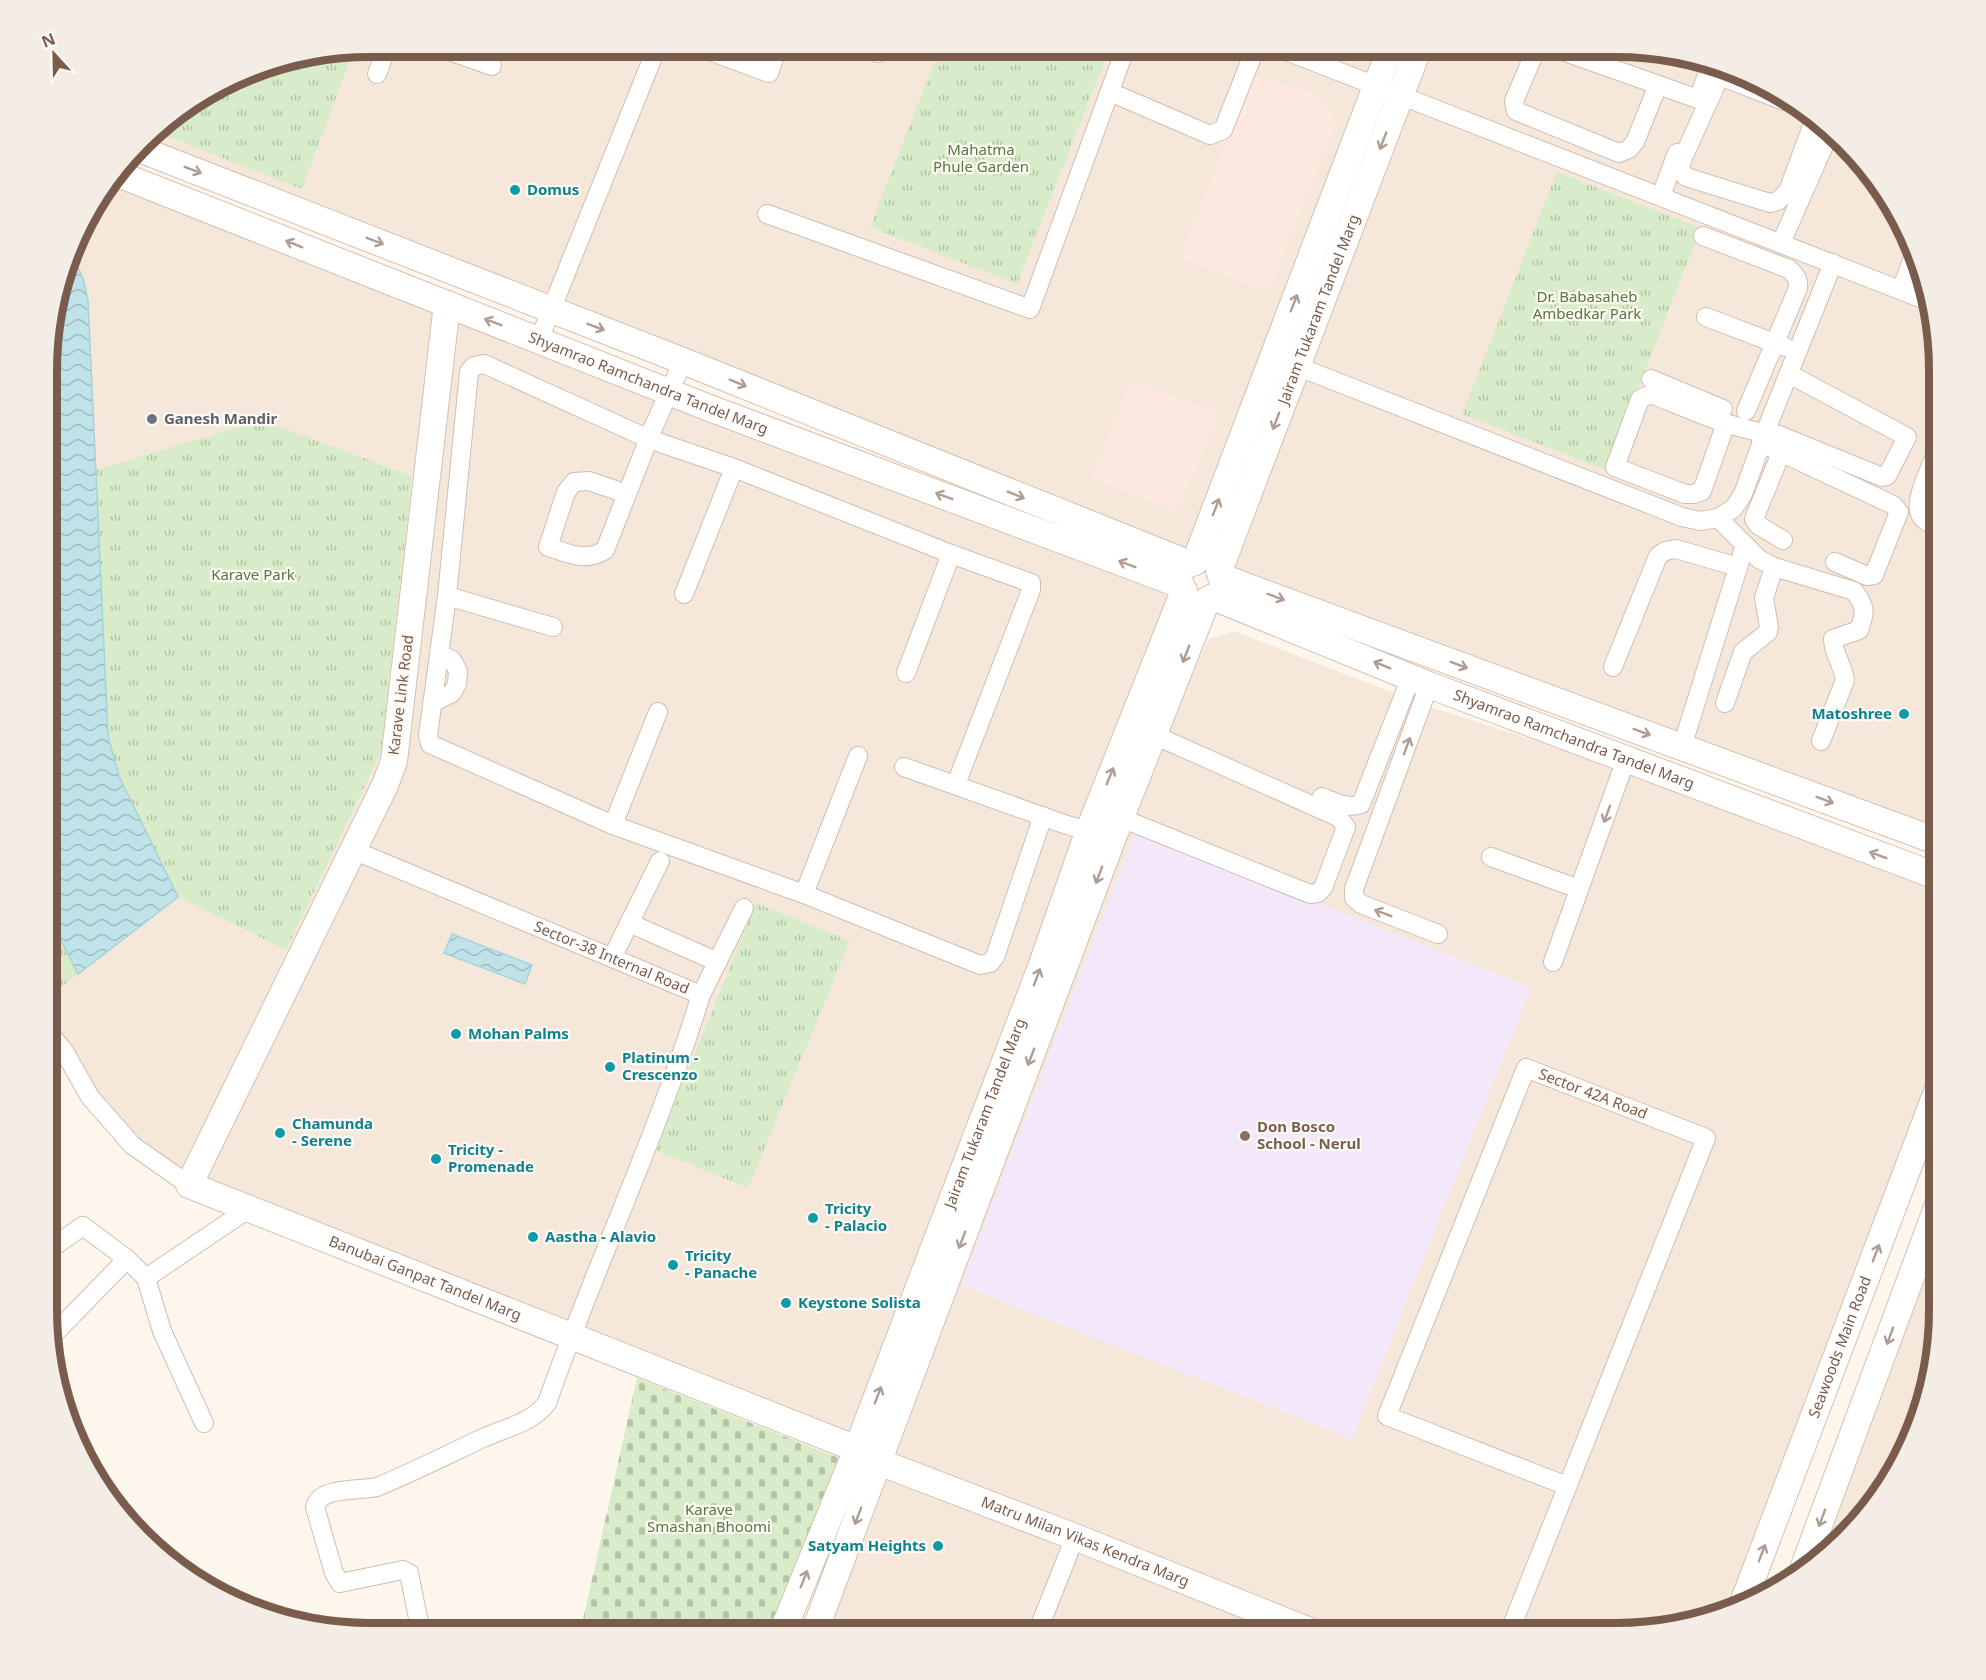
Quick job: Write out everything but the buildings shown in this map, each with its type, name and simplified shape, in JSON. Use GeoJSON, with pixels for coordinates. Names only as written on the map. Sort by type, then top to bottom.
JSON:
{"type":"FeatureCollection","features":[{"type":"Feature","properties":{"kind":"street"},"geometry":{"type":"LineString","coordinates":[[377,74],[383,57]]}},
{"type":"Feature","properties":{"kind":"street"},"geometry":{"type":"LineString","coordinates":[[468,57],[492,66]]}},
{"type":"Feature","properties":{"kind":"street"},"geometry":{"type":"LineString","coordinates":[[539,340],[653,57]]}},
{"type":"Feature","properties":{"kind":"street"},"geometry":{"type":"LineString","coordinates":[[726,57],[769,73],[775,57]]}},
{"type":"Feature","properties":{"kind":"street"},"geometry":{"type":"LineString","coordinates":[[766,214],[1029,309],[1122,57]]}},
{"type":"Feature","properties":{"kind":"street"},"geometry":{"type":"LineString","coordinates":[[1110,92],[1210,135],[1223,130],[1252,57]]}},
{"type":"Feature","properties":{"kind":"street"},"geometry":{"type":"LineString","coordinates":[[1302,57],[1920,298]]}},
{"type":"Feature","properties":{"kind":"street","name":"Jairam Tukaram Tandel Marg"},"geometry":{"type":"LineString","coordinates":[[818,1623],[879,1462],[1107,829],[1188,575],[1387,57]]}},
{"type":"Feature","properties":{"kind":"street","name":"Jairam Tukaram Tandel Marg"},"geometry":{"type":"LineString","coordinates":[[786,1623],[857,1449],[1041,967],[1155,732],[1215,586],[1415,57]]}},
{"type":"Feature","properties":{"kind":"street"},"geometry":{"type":"LineString","coordinates":[[1497,133],[1524,57]]}},
{"type":"Feature","properties":{"kind":"street"},"geometry":{"type":"LineString","coordinates":[[1533,57],[1514,101],[1516,111],[1619,153],[1629,149],[1640,134],[1658,85]]}},
{"type":"Feature","properties":{"kind":"street"},"geometry":{"type":"LineString","coordinates":[[1579,57],[1698,99]]}},
{"type":"Feature","properties":{"kind":"street"},"geometry":{"type":"LineString","coordinates":[[1660,196],[1698,99],[1715,74]]}},
{"type":"Feature","properties":{"kind":"street"},"geometry":{"type":"LineString","coordinates":[[1716,74],[1682,160],[1680,170],[1686,177],[1770,203],[1778,201],[1788,191],[1812,127]]}},
{"type":"Feature","properties":{"kind":"street"},"geometry":{"type":"LineString","coordinates":[[1551,153],[1558,129]]}},
{"type":"Feature","properties":{"kind":"street"},"geometry":{"type":"LineString","coordinates":[[1781,243],[1827,139]]}},
{"type":"Feature","properties":{"kind":"street","name":"Shyamrao Ramchandra Tandel Marg"},"geometry":{"type":"LineString","coordinates":[[146,152],[683,361],[1188,575]]}},
{"type":"Feature","properties":{"kind":"street","name":"Shyamrao Ramchandra Tandel Marg"},"geometry":{"type":"LineString","coordinates":[[125,177],[670,392],[1188,575]]}},
{"type":"Feature","properties":{"kind":"street"},"geometry":{"type":"LineString","coordinates":[[1703,236],[1789,269],[1796,276],[1798,288],[1746,411]]}},
{"type":"Feature","properties":{"kind":"street"},"geometry":{"type":"LineString","coordinates":[[1273,357],[1605,488],[1691,520],[1710,521],[1734,508],[1743,494],[1833,263]]}},
{"type":"Feature","properties":{"kind":"street"},"geometry":{"type":"LineString","coordinates":[[1901,291],[1910,265]]}},
{"type":"Feature","properties":{"kind":"street","name":"Karave Link Road"},"geometry":{"type":"LineString","coordinates":[[189,1185],[385,785],[394,761],[447,304]]}},
{"type":"Feature","properties":{"kind":"street"},"geometry":{"type":"LineString","coordinates":[[1706,317],[1798,352]]}},
{"type":"Feature","properties":{"kind":"street"},"geometry":{"type":"LineString","coordinates":[[627,494],[589,481],[574,483],[566,492],[548,547],[578,556],[594,557],[605,550],[683,361]]}},
{"type":"Feature","properties":{"kind":"street"},"geometry":{"type":"LineString","coordinates":[[956,784],[1032,590],[1031,584],[1026,580],[951,554],[734,468],[649,439],[484,364],[474,366],[469,372],[447,596],[428,735],[430,744],[613,825],[804,894],[980,965],[986,965],[995,957],[1043,816]]}},
{"type":"Feature","properties":{"kind":"street"},"geometry":{"type":"LineString","coordinates":[[1605,488],[1640,399],[1651,394],[1726,423],[1779,435],[1882,477],[1887,476],[1907,437],[1902,432],[1789,374]]}},
{"type":"Feature","properties":{"kind":"street"},"geometry":{"type":"LineString","coordinates":[[1651,379],[1735,414],[1746,411]]}},
{"type":"Feature","properties":{"kind":"street"},"geometry":{"type":"LineString","coordinates":[[1746,411],[1766,432],[1781,453],[1893,505],[1899,512],[1874,575],[1867,576],[1835,562]]}},
{"type":"Feature","properties":{"kind":"street"},"geometry":{"type":"LineString","coordinates":[[1615,467],[1685,494],[1702,491],[1726,423]]}},
{"type":"Feature","properties":{"kind":"street"},"geometry":{"type":"LineString","coordinates":[[1781,453],[1754,519],[1758,525],[1783,540]]}},
{"type":"Feature","properties":{"kind":"street"},"geometry":{"type":"LineString","coordinates":[[684,594],[734,468]]}},
{"type":"Feature","properties":{"kind":"street"},"geometry":{"type":"LineString","coordinates":[[1929,472],[1917,503],[1920,515],[1929,524]]}},
{"type":"Feature","properties":{"kind":"street"},"geometry":{"type":"LineString","coordinates":[[1718,518],[1759,559],[1774,567],[1854,591],[1862,600],[1865,613],[1859,630],[1833,639],[1844,670],[1845,680],[1821,741]]}},
{"type":"Feature","properties":{"kind":"street"},"geometry":{"type":"LineString","coordinates":[[1682,747],[1745,545]]}},
{"type":"Feature","properties":{"kind":"street"},"geometry":{"type":"LineString","coordinates":[[1613,668],[1658,556],[1665,551],[1676,549],[1738,567]]}},
{"type":"Feature","properties":{"kind":"street"},"geometry":{"type":"LineString","coordinates":[[906,673],[951,554]]}},
{"type":"Feature","properties":{"kind":"street"},"geometry":{"type":"LineString","coordinates":[[1209,562],[1215,586],[1194,600],[1188,575],[1209,562]]}},
{"type":"Feature","properties":{"kind":"street"},"geometry":{"type":"LineString","coordinates":[[1725,702],[1743,652],[1768,632],[1764,598],[1774,567]]}},
{"type":"Feature","properties":{"kind":"street","name":"Shyamrao Ramchandra Tandel Marg"},"geometry":{"type":"LineString","coordinates":[[1215,586],[1420,681],[1929,875]]}},
{"type":"Feature","properties":{"kind":"street","name":"Shyamrao Ramchandra Tandel Marg"},"geometry":{"type":"LineString","coordinates":[[1215,586],[1682,747],[1929,838]]}},
{"type":"Feature","properties":{"kind":"street"},"geometry":{"type":"LineString","coordinates":[[447,596],[553,627]]}},
{"type":"Feature","properties":{"kind":"street"},"geometry":{"type":"LineString","coordinates":[[1155,732],[1346,807],[1353,807],[1360,804],[1420,681]]}},
{"type":"Feature","properties":{"kind":"street"},"geometry":{"type":"LineString","coordinates":[[1420,681],[1354,889],[1354,898],[1361,904],[1438,934]]}},
{"type":"Feature","properties":{"kind":"street"},"geometry":{"type":"LineString","coordinates":[[613,825],[658,712]]}},
{"type":"Feature","properties":{"kind":"street"},"geometry":{"type":"LineString","coordinates":[[904,767],[1043,816],[1107,829],[1310,894],[1318,893],[1323,888],[1346,827],[1338,817],[1155,732]]}},
{"type":"Feature","properties":{"kind":"street"},"geometry":{"type":"LineString","coordinates":[[804,894],[858,756]]}},
{"type":"Feature","properties":{"kind":"street"},"geometry":{"type":"LineString","coordinates":[[1552,962],[1626,759]]}},
{"type":"Feature","properties":{"kind":"street","name":"Sector-38 Internal Road"},"geometry":{"type":"LineString","coordinates":[[353,850],[702,995],[681,1060],[570,1336],[547,1403],[533,1417],[377,1487],[367,1490],[338,1491],[316,1502],[315,1507],[336,1578],[340,1583],[403,1570],[409,1573],[419,1623]]}},
{"type":"Feature","properties":{"kind":"street"},"geometry":{"type":"LineString","coordinates":[[1491,857],[1579,889]]}},
{"type":"Feature","properties":{"kind":"street"},"geometry":{"type":"LineString","coordinates":[[612,958],[660,861]]}},
{"type":"Feature","properties":{"kind":"street"},"geometry":{"type":"LineString","coordinates":[[702,995],[744,908]]}},
{"type":"Feature","properties":{"kind":"street"},"geometry":{"type":"LineString","coordinates":[[629,923],[718,962]]}},
{"type":"Feature","properties":{"kind":"street","name":"Banubai Ganpat Tandel Marg"},"geometry":{"type":"LineString","coordinates":[[57,1043],[90,1097],[132,1144],[189,1185],[857,1449]]}},
{"type":"Feature","properties":{"kind":"street","name":"Sector 42A Road"},"geometry":{"type":"LineString","coordinates":[[1513,1623],[1568,1486],[1706,1138],[1526,1068],[1388,1416],[1568,1486]]}},
{"type":"Feature","properties":{"kind":"street","name":"Seawoods Main Road"},"geometry":{"type":"LineString","coordinates":[[1746,1595],[1929,1112]]}},
{"type":"Feature","properties":{"kind":"street"},"geometry":{"type":"LineString","coordinates":[[146,1278],[249,1208]]}},
{"type":"Feature","properties":{"kind":"street"},"geometry":{"type":"LineString","coordinates":[[57,1244],[83,1226],[127,1259],[146,1278],[162,1331],[204,1423]]}},
{"type":"Feature","properties":{"kind":"street"},"geometry":{"type":"LineString","coordinates":[[1807,1557],[1929,1229]]}},
{"type":"Feature","properties":{"kind":"street"},"geometry":{"type":"LineString","coordinates":[[58,1330],[127,1259]]}},
{"type":"Feature","properties":{"kind":"street","name":"Matru Milan Vikas Kendra Marg"},"geometry":{"type":"LineString","coordinates":[[857,1449],[879,1462],[1290,1623]]}},
{"type":"Feature","properties":{"kind":"street"},"geometry":{"type":"LineString","coordinates":[[1041,1623],[1074,1537]]}},
{"type":"Feature","properties":{"kind":"shaded area"},"geometry":{"type":"Polygon","coordinates":[[[1387,57],[1195,562],[146,152],[196,110],[232,89],[289,68],[350,58],[1387,57]]]}},
{"type":"Feature","properties":{"kind":"shaded area"},"geometry":{"type":"Polygon","coordinates":[[[1415,57],[1636,58],[1677,63],[1736,81],[1790,110],[1822,135],[1851,164],[1876,196],[1897,232],[1918,289],[1926,329],[1929,370],[1929,838],[1219,571],[1415,57]]]}},
{"type":"Feature","properties":{"kind":"shaded area"},"geometry":{"type":"Polygon","coordinates":[[[1253,76],[1319,95],[1330,109],[1335,125],[1268,293],[1180,257],[1253,76]]]}},
{"type":"Feature","properties":{"kind":"shaded area"},"geometry":{"type":"Polygon","coordinates":[[[125,177],[1184,591],[857,1449],[189,1185],[132,1145],[57,1044],[58,350],[63,309],[81,250],[99,214],[125,177]]]}},
{"type":"Feature","properties":{"kind":"shaded area"},"geometry":{"type":"Polygon","coordinates":[[[1131,380],[1221,414],[1176,511],[1091,478],[1131,380]]]}},
{"type":"Feature","properties":{"kind":"shaded area"},"geometry":{"type":"Polygon","coordinates":[[[1234,631],[1424,705],[1624,769],[1929,875],[1929,1112],[1745,1595],[1677,1617],[1616,1623],[818,1623],[1159,741],[1209,639],[1234,631]]]}},
{"type":"Feature","properties":{"kind":"shaded area","name":"Don Bosco School - Nerul"},"geometry":{"type":"Polygon","coordinates":[[[1135,831],[1531,987],[1352,1439],[961,1285],[1135,831]]]}},
{"type":"Feature","properties":{"kind":"shaded area"},"geometry":{"type":"Polygon","coordinates":[[[1929,1229],[1929,1310],[1926,1351],[1918,1391],[1905,1430],[1887,1466],[1864,1500],[1837,1531],[1807,1557],[1929,1229]]]}},
{"type":"Feature","properties":{"kind":"shaded area"},"geometry":{"type":"Polygon","coordinates":[[[1928,1322],[1926,1350],[1919,1347],[1928,1322]]]}},
{"type":"Feature","properties":{"kind":"green space","name":"Mahatma Phule Garden"},"geometry":{"type":"Polygon","coordinates":[[[936,57],[1106,57],[1017,284],[870,227],[936,57]]]}},
{"type":"Feature","properties":{"kind":"green space"},"geometry":{"type":"Polygon","coordinates":[[[351,58],[302,189],[164,135],[196,110],[250,81],[309,63],[351,58]]]}},
{"type":"Feature","properties":{"kind":"green space","name":"Dr. Babasaheb Ambedkar Park"},"geometry":{"type":"Polygon","coordinates":[[[1557,172],[1701,228],[1606,470],[1462,414],[1557,172]]]}},
{"type":"Feature","properties":{"kind":"green space","name":"Karave Park"},"geometry":{"type":"Polygon","coordinates":[[[261,420],[412,476],[381,752],[286,950],[178,897],[119,776],[108,736],[96,470],[261,420]]]}},
{"type":"Feature","properties":{"kind":"green space"},"geometry":{"type":"Polygon","coordinates":[[[756,903],[850,941],[748,1188],[655,1150],[756,903]]]}},
{"type":"Feature","properties":{"kind":"green space"},"geometry":{"type":"Polygon","coordinates":[[[57,933],[78,974],[57,990],[57,933]]]}},
{"type":"Feature","properties":{"kind":"green space","name":"Karave Smashan Bhoomi"},"geometry":{"type":"Polygon","coordinates":[[[637,1378],[839,1458],[777,1623],[582,1623],[637,1378]]]}},
{"type":"Feature","properties":{"kind":"water"},"geometry":{"type":"Polygon","coordinates":[[[76,265],[85,284],[88,300],[108,736],[119,776],[178,897],[78,974],[57,933],[57,370],[63,309],[76,265]]]}},
{"type":"Feature","properties":{"kind":"water"},"geometry":{"type":"Polygon","coordinates":[[[452,934],[532,965],[525,984],[444,953],[452,934]]]}},
{"type":"Feature","properties":{"kind":"place","name":"Domus"},"geometry":{"type":"Point","coordinates":[515,190]}},
{"type":"Feature","properties":{"kind":"place","name":"Ganesh Mandir"},"geometry":{"type":"Point","coordinates":[152,419]}},
{"type":"Feature","properties":{"kind":"place","name":"Matoshree"},"geometry":{"type":"Point","coordinates":[1904,714]}},
{"type":"Feature","properties":{"kind":"place","name":"Mohan Palms"},"geometry":{"type":"Point","coordinates":[456,1034]}},
{"type":"Feature","properties":{"kind":"place","name":"Platinum - Crescenzo"},"geometry":{"type":"Point","coordinates":[610,1067]}},
{"type":"Feature","properties":{"kind":"place","name":"Chamunda - Serene"},"geometry":{"type":"Point","coordinates":[280,1133]}},
{"type":"Feature","properties":{"kind":"place","name":"Don Bosco School - Nerul"},"geometry":{"type":"Point","coordinates":[1245,1136]}},
{"type":"Feature","properties":{"kind":"place","name":"Tricity - Promenade"},"geometry":{"type":"Point","coordinates":[436,1159]}},
{"type":"Feature","properties":{"kind":"place","name":"Tricity - Palacio"},"geometry":{"type":"Point","coordinates":[813,1218]}},
{"type":"Feature","properties":{"kind":"place","name":"Aastha - Alavio"},"geometry":{"type":"Point","coordinates":[533,1237]}},
{"type":"Feature","properties":{"kind":"place","name":"Tricity - Panache"},"geometry":{"type":"Point","coordinates":[673,1265]}},
{"type":"Feature","properties":{"kind":"place","name":"Keystone Solista"},"geometry":{"type":"Point","coordinates":[786,1303]}},
{"type":"Feature","properties":{"kind":"place","name":"Satyam Heights"},"geometry":{"type":"Point","coordinates":[938,1546]}}]}
